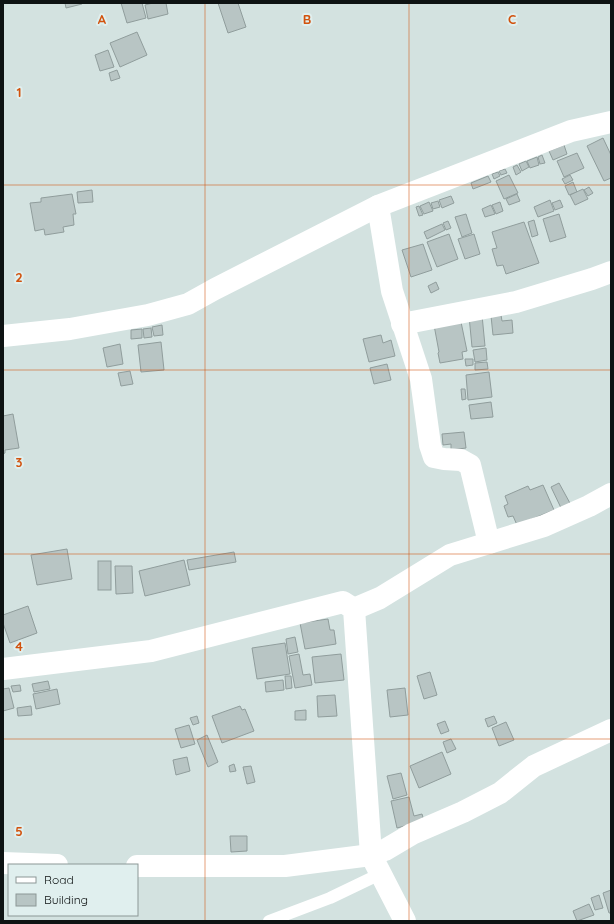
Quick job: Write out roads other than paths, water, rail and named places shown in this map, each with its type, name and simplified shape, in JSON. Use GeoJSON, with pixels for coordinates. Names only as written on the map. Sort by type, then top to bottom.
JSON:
{"type":"FeatureCollection","features":[{"type":"Feature","properties":{"kind":"street"},"geometry":{"type":"LineString","coordinates":[[3,336],[70,329],[148,315],[188,304],[378,206],[571,131],[611,122]]}},
{"type":"Feature","properties":{"kind":"street"},"geometry":{"type":"LineString","coordinates":[[378,206],[392,291],[421,379],[430,445],[434,457],[461,460],[470,465],[489,543]]}},
{"type":"Feature","properties":{"kind":"street"},"geometry":{"type":"LineString","coordinates":[[402,324],[516,302],[611,272]]}},
{"type":"Feature","properties":{"kind":"street"},"geometry":{"type":"LineString","coordinates":[[354,609],[380,598],[450,555],[544,526],[589,506],[611,494]]}},
{"type":"Feature","properties":{"kind":"street"},"geometry":{"type":"LineString","coordinates":[[3,669],[151,651],[344,602],[354,609]]}},
{"type":"Feature","properties":{"kind":"street"},"geometry":{"type":"LineString","coordinates":[[354,609],[371,855],[405,921]]}},
{"type":"Feature","properties":{"kind":"street"},"geometry":{"type":"LineString","coordinates":[[138,866],[285,866],[371,855],[385,850],[412,834],[463,812],[500,793],[534,766],[611,730]]}},
{"type":"Feature","properties":{"kind":"street"},"geometry":{"type":"LineString","coordinates":[[3,863],[30,864]]}},
{"type":"Feature","properties":{"kind":"lane"},"geometry":{"type":"LineString","coordinates":[[269,921],[330,898],[380,874]]}}]}
